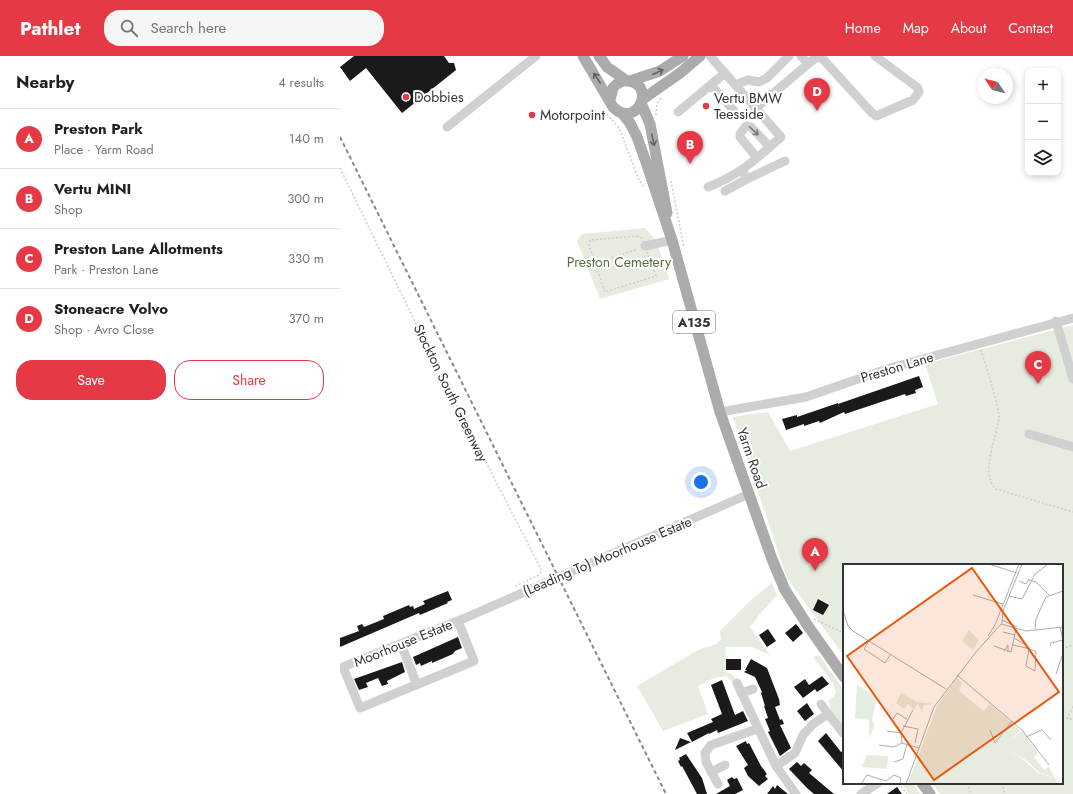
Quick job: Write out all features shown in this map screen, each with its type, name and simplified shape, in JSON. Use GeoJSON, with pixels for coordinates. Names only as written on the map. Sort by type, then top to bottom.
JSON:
{"type":"FeatureCollection","features":[{"type":"Feature","properties":{"kind":"main road"},"geometry":{"type":"LineString","coordinates":[[583,56],[613,107],[622,113],[631,113],[642,101],[700,56]]}},
{"type":"Feature","properties":{"kind":"main road"},"geometry":{"type":"LineString","coordinates":[[598,56],[607,67],[640,88],[642,101]]}},
{"type":"Feature","properties":{"kind":"main road"},"geometry":{"type":"LineString","coordinates":[[610,100],[611,92],[615,85],[660,72],[683,56]]}},
{"type":"Feature","properties":{"kind":"main road","name":"A135"},"geometry":{"type":"LineString","coordinates":[[642,101],[651,132],[666,202],[670,236]]}},
{"type":"Feature","properties":{"kind":"main road","name":"A135"},"geometry":{"type":"LineString","coordinates":[[622,113],[630,122],[637,137],[670,236]]}},
{"type":"Feature","properties":{"kind":"main road","name":"Yarm Road"},"geometry":{"type":"LineString","coordinates":[[670,236],[720,412],[772,560],[785,590],[843,676]]}},
{"type":"Feature","properties":{"kind":"main road"},"geometry":{"type":"LineString","coordinates":[[923,784],[930,794]]}},
{"type":"Feature","properties":{"kind":"street"},"geometry":{"type":"LineString","coordinates":[[447,127],[536,56]]}},
{"type":"Feature","properties":{"kind":"street"},"geometry":{"type":"LineString","coordinates":[[708,186],[728,179],[742,170],[781,137],[710,56]]}},
{"type":"Feature","properties":{"kind":"street"},"geometry":{"type":"LineString","coordinates":[[735,85],[748,80],[759,82],[767,78],[789,56]]}},
{"type":"Feature","properties":{"kind":"street"},"geometry":{"type":"LineString","coordinates":[[801,56],[808,64]]}},
{"type":"Feature","properties":{"kind":"street"},"geometry":{"type":"LineString","coordinates":[[756,108],[819,56],[876,116],[913,100],[919,92],[918,88],[875,56]]}},
{"type":"Feature","properties":{"kind":"street"},"geometry":{"type":"LineString","coordinates":[[678,112],[725,73]]}},
{"type":"Feature","properties":{"kind":"street"},"geometry":{"type":"LineString","coordinates":[[711,85],[734,111]]}},
{"type":"Feature","properties":{"kind":"street"},"geometry":{"type":"LineString","coordinates":[[757,158],[740,137],[740,134],[746,126],[751,127],[770,147]]}},
{"type":"Feature","properties":{"kind":"street"},"geometry":{"type":"LineString","coordinates":[[725,191],[785,161]]}},
{"type":"Feature","properties":{"kind":"street"},"geometry":{"type":"LineString","coordinates":[[742,170],[747,179]]}},
{"type":"Feature","properties":{"kind":"street"},"geometry":{"type":"LineString","coordinates":[[645,246],[670,236]]}},
{"type":"Feature","properties":{"kind":"street","name":"Preston Lane"},"geometry":{"type":"LineString","coordinates":[[720,412],[806,397],[890,368],[1073,318]]}},
{"type":"Feature","properties":{"kind":"street"},"geometry":{"type":"LineString","coordinates":[[1056,322],[1073,379]]}},
{"type":"Feature","properties":{"kind":"street"},"geometry":{"type":"LineString","coordinates":[[1029,434],[1073,447]]}},
{"type":"Feature","properties":{"kind":"street","name":"(Leading To) Moorhouse Estate"},"geometry":{"type":"LineString","coordinates":[[462,620],[749,494]]}},
{"type":"Feature","properties":{"kind":"street"},"geometry":{"type":"LineString","coordinates":[[342,668],[360,708],[474,661],[462,620]]}},
{"type":"Feature","properties":{"kind":"street","name":"Moorhouse Estate"},"geometry":{"type":"LineString","coordinates":[[342,668],[462,620]]}},
{"type":"Feature","properties":{"kind":"street"},"geometry":{"type":"LineString","coordinates":[[401,644],[417,685]]}},
{"type":"Feature","properties":{"kind":"street"},"geometry":{"type":"LineString","coordinates":[[737,683],[757,729],[776,766],[796,794]]}},
{"type":"Feature","properties":{"kind":"street"},"geometry":{"type":"LineString","coordinates":[[741,694],[753,689]]}},
{"type":"Feature","properties":{"kind":"street"},"geometry":{"type":"LineString","coordinates":[[821,704],[843,733]]}},
{"type":"Feature","properties":{"kind":"street"},"geometry":{"type":"LineString","coordinates":[[776,766],[795,753],[803,735],[813,724],[828,714]]}},
{"type":"Feature","properties":{"kind":"street"},"geometry":{"type":"LineString","coordinates":[[718,784],[706,762],[705,753],[711,745],[757,729]]}},
{"type":"Feature","properties":{"kind":"street"},"geometry":{"type":"LineString","coordinates":[[711,772],[725,765]]}},
{"type":"Feature","properties":{"kind":"street"},"geometry":{"type":"LineString","coordinates":[[861,794],[876,784]]}},
{"type":"Feature","properties":{"kind":"path"},"geometry":{"type":"LineString","coordinates":[[656,119],[657,104],[666,94]]}},
{"type":"Feature","properties":{"kind":"path"},"geometry":{"type":"LineString","coordinates":[[606,113],[619,128],[639,180],[646,192]]}},
{"type":"Feature","properties":{"kind":"path","name":"Stockton South Greenway"},"geometry":{"type":"LineString","coordinates":[[340,168],[438,369],[542,571],[539,575],[505,591],[508,599]]}},
{"type":"Feature","properties":{"kind":"path"},"geometry":{"type":"LineString","coordinates":[[670,176],[685,250]]}},
{"type":"Feature","properties":{"kind":"path"},"geometry":{"type":"LineString","coordinates":[[637,236],[642,238],[645,246],[656,276],[605,292],[589,245],[590,240],[637,236]]}},
{"type":"Feature","properties":{"kind":"path"},"geometry":{"type":"LineString","coordinates":[[595,263],[645,246]]}},
{"type":"Feature","properties":{"kind":"path"},"geometry":{"type":"LineString","coordinates":[[979,343],[999,417],[988,473],[991,485],[996,489],[1073,512]]}},
{"type":"Feature","properties":{"kind":"path"},"geometry":{"type":"LineString","coordinates":[[811,618],[843,633]]}},
{"type":"Feature","properties":{"kind":"path"},"geometry":{"type":"LineString","coordinates":[[1063,649],[1073,645]]}},
{"type":"Feature","properties":{"kind":"path"},"geometry":{"type":"LineString","coordinates":[[1067,719],[1073,706]]}},
{"type":"Feature","properties":{"kind":"path"},"geometry":{"type":"LineString","coordinates":[[1063,718],[1073,719]]}},
{"type":"Feature","properties":{"kind":"path"},"geometry":{"type":"LineString","coordinates":[[900,784],[907,794]]}},
{"type":"Feature","properties":{"kind":"path"},"geometry":{"type":"LineString","coordinates":[[968,784],[970,794]]}},
{"type":"Feature","properties":{"kind":"path"},"geometry":{"type":"LineString","coordinates":[[1002,784],[1005,794]]}},
{"type":"Feature","properties":{"kind":"green space","name":"Preston Cemetery"},"geometry":{"type":"Polygon","coordinates":[[[645,228],[650,233],[657,245],[669,279],[600,299],[577,241],[582,234],[645,228]]]}},
{"type":"Feature","properties":{"kind":"green space"},"geometry":{"type":"Polygon","coordinates":[[[1073,325],[1073,794],[940,794],[933,784],[1063,784],[1063,564],[843,564],[843,655],[787,578],[733,417],[768,412],[790,451],[938,404],[925,364],[1073,325]]]}},
{"type":"Feature","properties":{"kind":"green space"},"geometry":{"type":"Polygon","coordinates":[[[772,583],[777,595],[750,627],[770,655],[752,647],[726,647],[725,672],[732,674],[739,683],[734,684],[726,676],[714,678],[698,686],[708,714],[663,731],[637,686],[698,650],[717,644],[721,639],[720,631],[751,600],[772,583]]]}},
{"type":"Feature","properties":{"kind":"green space"},"geometry":{"type":"Polygon","coordinates":[[[819,655],[843,689],[843,729],[831,712],[829,700],[836,692],[833,683],[813,657],[819,655]]]}},
{"type":"Feature","properties":{"kind":"green space"},"geometry":{"type":"Polygon","coordinates":[[[902,784],[913,784],[920,794],[909,794],[902,784]]]}},
{"type":"Feature","properties":{"kind":"building","name":"Dobbies"},"geometry":{"type":"Polygon","coordinates":[[[354,56],[444,56],[449,63],[454,63],[456,70],[402,113],[366,68],[350,81],[340,67],[354,56]]]}},
{"type":"Feature","properties":{"kind":"building"},"geometry":{"type":"Polygon","coordinates":[[[919,376],[923,387],[915,390],[916,393],[906,396],[905,394],[845,414],[844,412],[820,423],[819,421],[804,426],[804,424],[786,430],[782,419],[797,415],[797,417],[919,376]]]}},
{"type":"Feature","properties":{"kind":"building"},"geometry":{"type":"Polygon","coordinates":[[[448,591],[452,600],[447,602],[448,603],[420,615],[419,613],[340,647],[340,638],[359,631],[357,626],[362,624],[364,627],[384,619],[383,616],[409,605],[410,607],[413,606],[414,609],[425,604],[423,601],[448,591]]]}},
{"type":"Feature","properties":{"kind":"building"},"geometry":{"type":"Polygon","coordinates":[[[818,599],[829,605],[823,615],[813,610],[818,599]]]}},
{"type":"Feature","properties":{"kind":"building"},"geometry":{"type":"Polygon","coordinates":[[[796,624],[803,633],[793,642],[785,633],[796,624]]]}},
{"type":"Feature","properties":{"kind":"building"},"geometry":{"type":"Polygon","coordinates":[[[768,629],[776,641],[767,647],[759,635],[768,629]]]}},
{"type":"Feature","properties":{"kind":"building"},"geometry":{"type":"Polygon","coordinates":[[[458,637],[462,648],[455,651],[453,654],[432,663],[432,661],[421,666],[420,663],[416,665],[413,657],[458,637]]]}},
{"type":"Feature","properties":{"kind":"building"},"geometry":{"type":"Polygon","coordinates":[[[726,659],[741,659],[741,670],[726,670],[726,659]]]}},
{"type":"Feature","properties":{"kind":"building"},"geometry":{"type":"Polygon","coordinates":[[[751,659],[767,668],[779,699],[780,705],[775,707],[780,720],[782,719],[784,724],[780,725],[791,748],[780,756],[768,732],[770,731],[765,719],[768,718],[762,692],[755,677],[744,672],[747,670],[745,670],[751,659]]]}},
{"type":"Feature","properties":{"kind":"building"},"geometry":{"type":"Polygon","coordinates":[[[402,662],[405,672],[387,681],[388,684],[382,686],[378,678],[366,683],[368,687],[359,690],[354,679],[402,662]]]}},
{"type":"Feature","properties":{"kind":"building"},"geometry":{"type":"Polygon","coordinates":[[[822,676],[829,684],[817,692],[815,689],[803,698],[794,687],[805,679],[809,685],[822,676]]]}},
{"type":"Feature","properties":{"kind":"building"},"geometry":{"type":"Polygon","coordinates":[[[722,680],[735,715],[743,711],[748,721],[718,733],[717,730],[709,733],[692,742],[687,733],[713,722],[711,719],[722,714],[711,685],[722,680]]]}},
{"type":"Feature","properties":{"kind":"building"},"geometry":{"type":"Polygon","coordinates":[[[807,703],[814,714],[805,721],[797,711],[807,703]]]}},
{"type":"Feature","properties":{"kind":"building"},"geometry":{"type":"Polygon","coordinates":[[[826,733],[841,752],[843,751],[843,771],[818,741],[826,733]]]}},
{"type":"Feature","properties":{"kind":"building"},"geometry":{"type":"Polygon","coordinates":[[[680,738],[691,742],[675,750],[680,738]]]}},
{"type":"Feature","properties":{"kind":"building"},"geometry":{"type":"Polygon","coordinates":[[[746,741],[747,744],[749,743],[767,774],[765,776],[768,779],[759,786],[748,776],[744,768],[748,765],[736,746],[746,741]]]}},
{"type":"Feature","properties":{"kind":"building"},"geometry":{"type":"Polygon","coordinates":[[[686,754],[702,778],[707,794],[697,794],[682,766],[681,767],[678,761],[680,760],[679,758],[686,754]]]}},
{"type":"Feature","properties":{"kind":"building"},"geometry":{"type":"Polygon","coordinates":[[[797,762],[801,766],[804,763],[812,770],[809,773],[834,794],[814,794],[807,788],[789,769],[797,762]]]}},
{"type":"Feature","properties":{"kind":"building"},"geometry":{"type":"Polygon","coordinates":[[[732,777],[734,779],[737,778],[743,790],[735,794],[716,794],[730,786],[727,780],[732,777]]]}},
{"type":"Feature","properties":{"kind":"building"},"geometry":{"type":"Polygon","coordinates":[[[777,785],[788,794],[767,794],[773,786],[775,789],[777,785]]]}},
{"type":"Feature","properties":{"kind":"building"},"geometry":{"type":"Polygon","coordinates":[[[897,787],[902,794],[887,794],[897,787]]]}},
{"type":"Feature","properties":{"kind":"railway"},"geometry":{"type":"LineString","coordinates":[[340,137],[666,794]]}},
{"type":"Feature","properties":{"kind":"place","name":"Dobbies"},"geometry":{"type":"Point","coordinates":[406,97]}},
{"type":"Feature","properties":{"kind":"place","name":"Vertu BMW Teesside"},"geometry":{"type":"Point","coordinates":[706,106]}},
{"type":"Feature","properties":{"kind":"place","name":"Stoneacre Volvo"},"geometry":{"type":"Point","coordinates":[817,111]}},
{"type":"Feature","properties":{"kind":"place","name":"Motorpoint"},"geometry":{"type":"Point","coordinates":[532,115]}},
{"type":"Feature","properties":{"kind":"place","name":"Vertu MINI"},"geometry":{"type":"Point","coordinates":[690,164]}},
{"type":"Feature","properties":{"kind":"place","name":"Preston Lane Allotments"},"geometry":{"type":"Point","coordinates":[1038,384]}},
{"type":"Feature","properties":{"kind":"place","name":"Preston Park"},"geometry":{"type":"Point","coordinates":[815,571]}}]}
